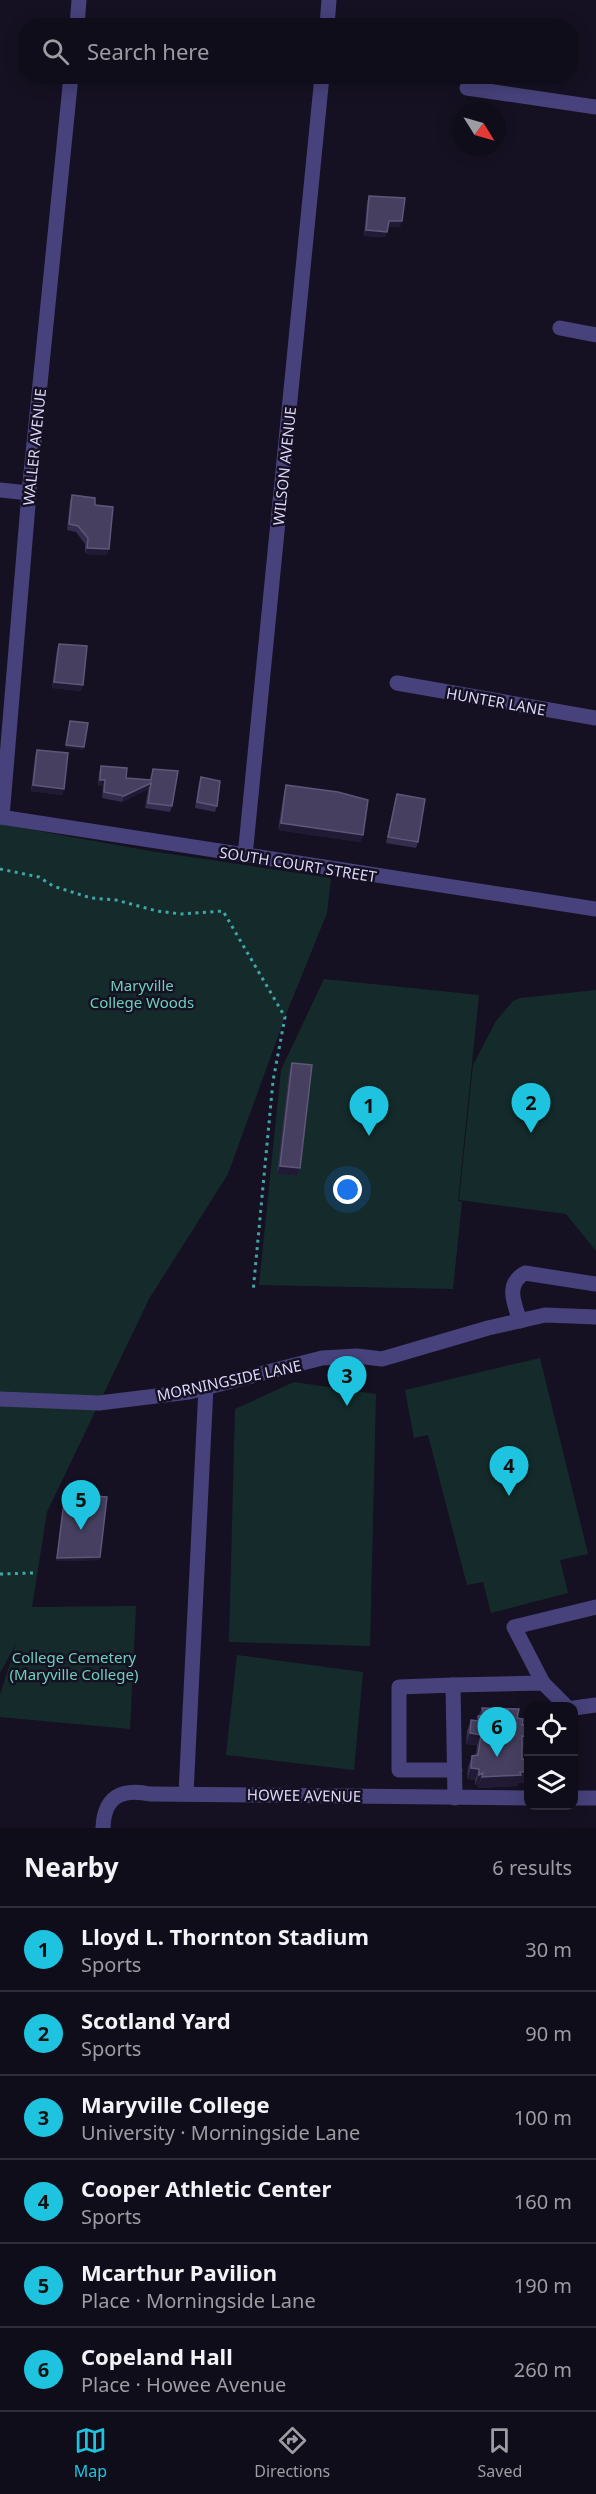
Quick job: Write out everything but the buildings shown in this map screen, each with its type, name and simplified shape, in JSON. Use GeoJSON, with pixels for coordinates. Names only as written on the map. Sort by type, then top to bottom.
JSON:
{"type":"FeatureCollection","features":[{"type":"Feature","properties":{"kind":"street"},"geometry":{"type":"LineString","coordinates":[[77,18],[79,0]]}},
{"type":"Feature","properties":{"kind":"street"},"geometry":{"type":"LineString","coordinates":[[328,18],[329,0]]}},
{"type":"Feature","properties":{"kind":"street","name":"WALLER AVENUE"},"geometry":{"type":"LineString","coordinates":[[1,817],[70,84]]}},
{"type":"Feature","properties":{"kind":"street","name":"WILSON AVENUE"},"geometry":{"type":"LineString","coordinates":[[245,856],[321,84]]}},
{"type":"Feature","properties":{"kind":"street"},"geometry":{"type":"LineString","coordinates":[[467,88],[596,107]]}},
{"type":"Feature","properties":{"kind":"street"},"geometry":{"type":"LineString","coordinates":[[560,328],[596,335]]}},
{"type":"Feature","properties":{"kind":"street"},"geometry":{"type":"LineString","coordinates":[[0,490],[30,493]]}},
{"type":"Feature","properties":{"kind":"street","name":"HUNTER LANE"},"geometry":{"type":"LineString","coordinates":[[397,683],[596,718]]}},
{"type":"Feature","properties":{"kind":"street","name":"SOUTH COURT STREET"},"geometry":{"type":"LineString","coordinates":[[1,817],[596,909]]}},
{"type":"Feature","properties":{"kind":"street"},"geometry":{"type":"LineString","coordinates":[[520,1321],[512,1288],[516,1278],[525,1273],[596,1284]]}},
{"type":"Feature","properties":{"kind":"street","name":"MORNINGSIDE LANE"},"geometry":{"type":"LineString","coordinates":[[0,1399],[99,1403],[189,1392],[322,1358],[357,1356],[382,1359],[545,1315],[596,1319]]}},
{"type":"Feature","properties":{"kind":"street"},"geometry":{"type":"LineString","coordinates":[[186,1794],[206,1387]]}},
{"type":"Feature","properties":{"kind":"street"},"geometry":{"type":"LineString","coordinates":[[561,1702],[543,1683],[514,1627],[596,1608]]}},
{"type":"Feature","properties":{"kind":"street"},"geometry":{"type":"LineString","coordinates":[[455,1770],[399,1770],[399,1687],[543,1683]]}},
{"type":"Feature","properties":{"kind":"street"},"geometry":{"type":"LineString","coordinates":[[453,1685],[455,1798]]}},
{"type":"Feature","properties":{"kind":"street"},"geometry":{"type":"LineString","coordinates":[[578,1707],[596,1705]]}},
{"type":"Feature","properties":{"kind":"street","name":"HOWEE AVENUE"},"geometry":{"type":"LineString","coordinates":[[103,1828],[106,1806],[115,1796],[139,1792],[150,1794],[524,1798]]}},
{"type":"Feature","properties":{"kind":"street"},"geometry":{"type":"LineString","coordinates":[[578,1798],[596,1798]]}},
{"type":"Feature","properties":{"kind":"path"},"geometry":{"type":"LineString","coordinates":[[0,869],[39,877],[53,886],[92,898],[116,900],[157,911],[181,914],[223,911],[263,977],[285,1017],[273,1082],[253,1292]]}},
{"type":"Feature","properties":{"kind":"path"},"geometry":{"type":"LineString","coordinates":[[0,1574],[34,1573]]}},
{"type":"Feature","properties":{"kind":"green space","name":"Maryville College Woods"},"geometry":{"type":"Polygon","coordinates":[[[0,824],[150,851],[331,878],[327,913],[285,1017],[228,1174],[149,1299],[47,1512],[32,1607],[136,1606],[130,1729],[0,1717],[0,1695],[16,1644],[0,1673],[0,824]]]}},
{"type":"Feature","properties":{"kind":"green space"},"geometry":{"type":"Polygon","coordinates":[[[324,979],[479,995],[458,1201],[462,1202],[453,1289],[259,1285],[281,1070],[324,979]]]}},
{"type":"Feature","properties":{"kind":"green space"},"geometry":{"type":"Polygon","coordinates":[[[596,990],[596,1251],[566,1214],[459,1200],[473,1065],[496,1021],[513,1001],[520,998],[596,990]]]}},
{"type":"Feature","properties":{"kind":"green space"},"geometry":{"type":"Polygon","coordinates":[[[540,1358],[588,1554],[560,1560],[568,1593],[491,1613],[483,1582],[467,1585],[428,1435],[414,1438],[405,1390],[540,1358]]]}},
{"type":"Feature","properties":{"kind":"green space"},"geometry":{"type":"Polygon","coordinates":[[[294,1382],[376,1394],[370,1646],[229,1642],[235,1409],[294,1382]]]}},
{"type":"Feature","properties":{"kind":"green space"},"geometry":{"type":"Polygon","coordinates":[[[237,1655],[363,1672],[354,1770],[226,1755],[237,1655]]]}},
{"type":"Feature","properties":{"kind":"place","name":"Scotland Yard"},"geometry":{"type":"Point","coordinates":[531,1133]}},
{"type":"Feature","properties":{"kind":"place","name":"Lloyd L. Thornton Stadium"},"geometry":{"type":"Point","coordinates":[369,1136]}},
{"type":"Feature","properties":{"kind":"place","name":"Maryville College"},"geometry":{"type":"Point","coordinates":[347,1406]}},
{"type":"Feature","properties":{"kind":"place","name":"Cooper Athletic Center"},"geometry":{"type":"Point","coordinates":[509,1496]}},
{"type":"Feature","properties":{"kind":"place","name":"Mcarthur Pavilion"},"geometry":{"type":"Point","coordinates":[81,1530]}},
{"type":"Feature","properties":{"kind":"place","name":"Copeland Hall"},"geometry":{"type":"Point","coordinates":[497,1757]}},
{"type":"Feature","properties":{"kind":"park label","name":"College Cemetery (Maryville College)"},"geometry":{"type":"Point","coordinates":[74,1666]}}]}
